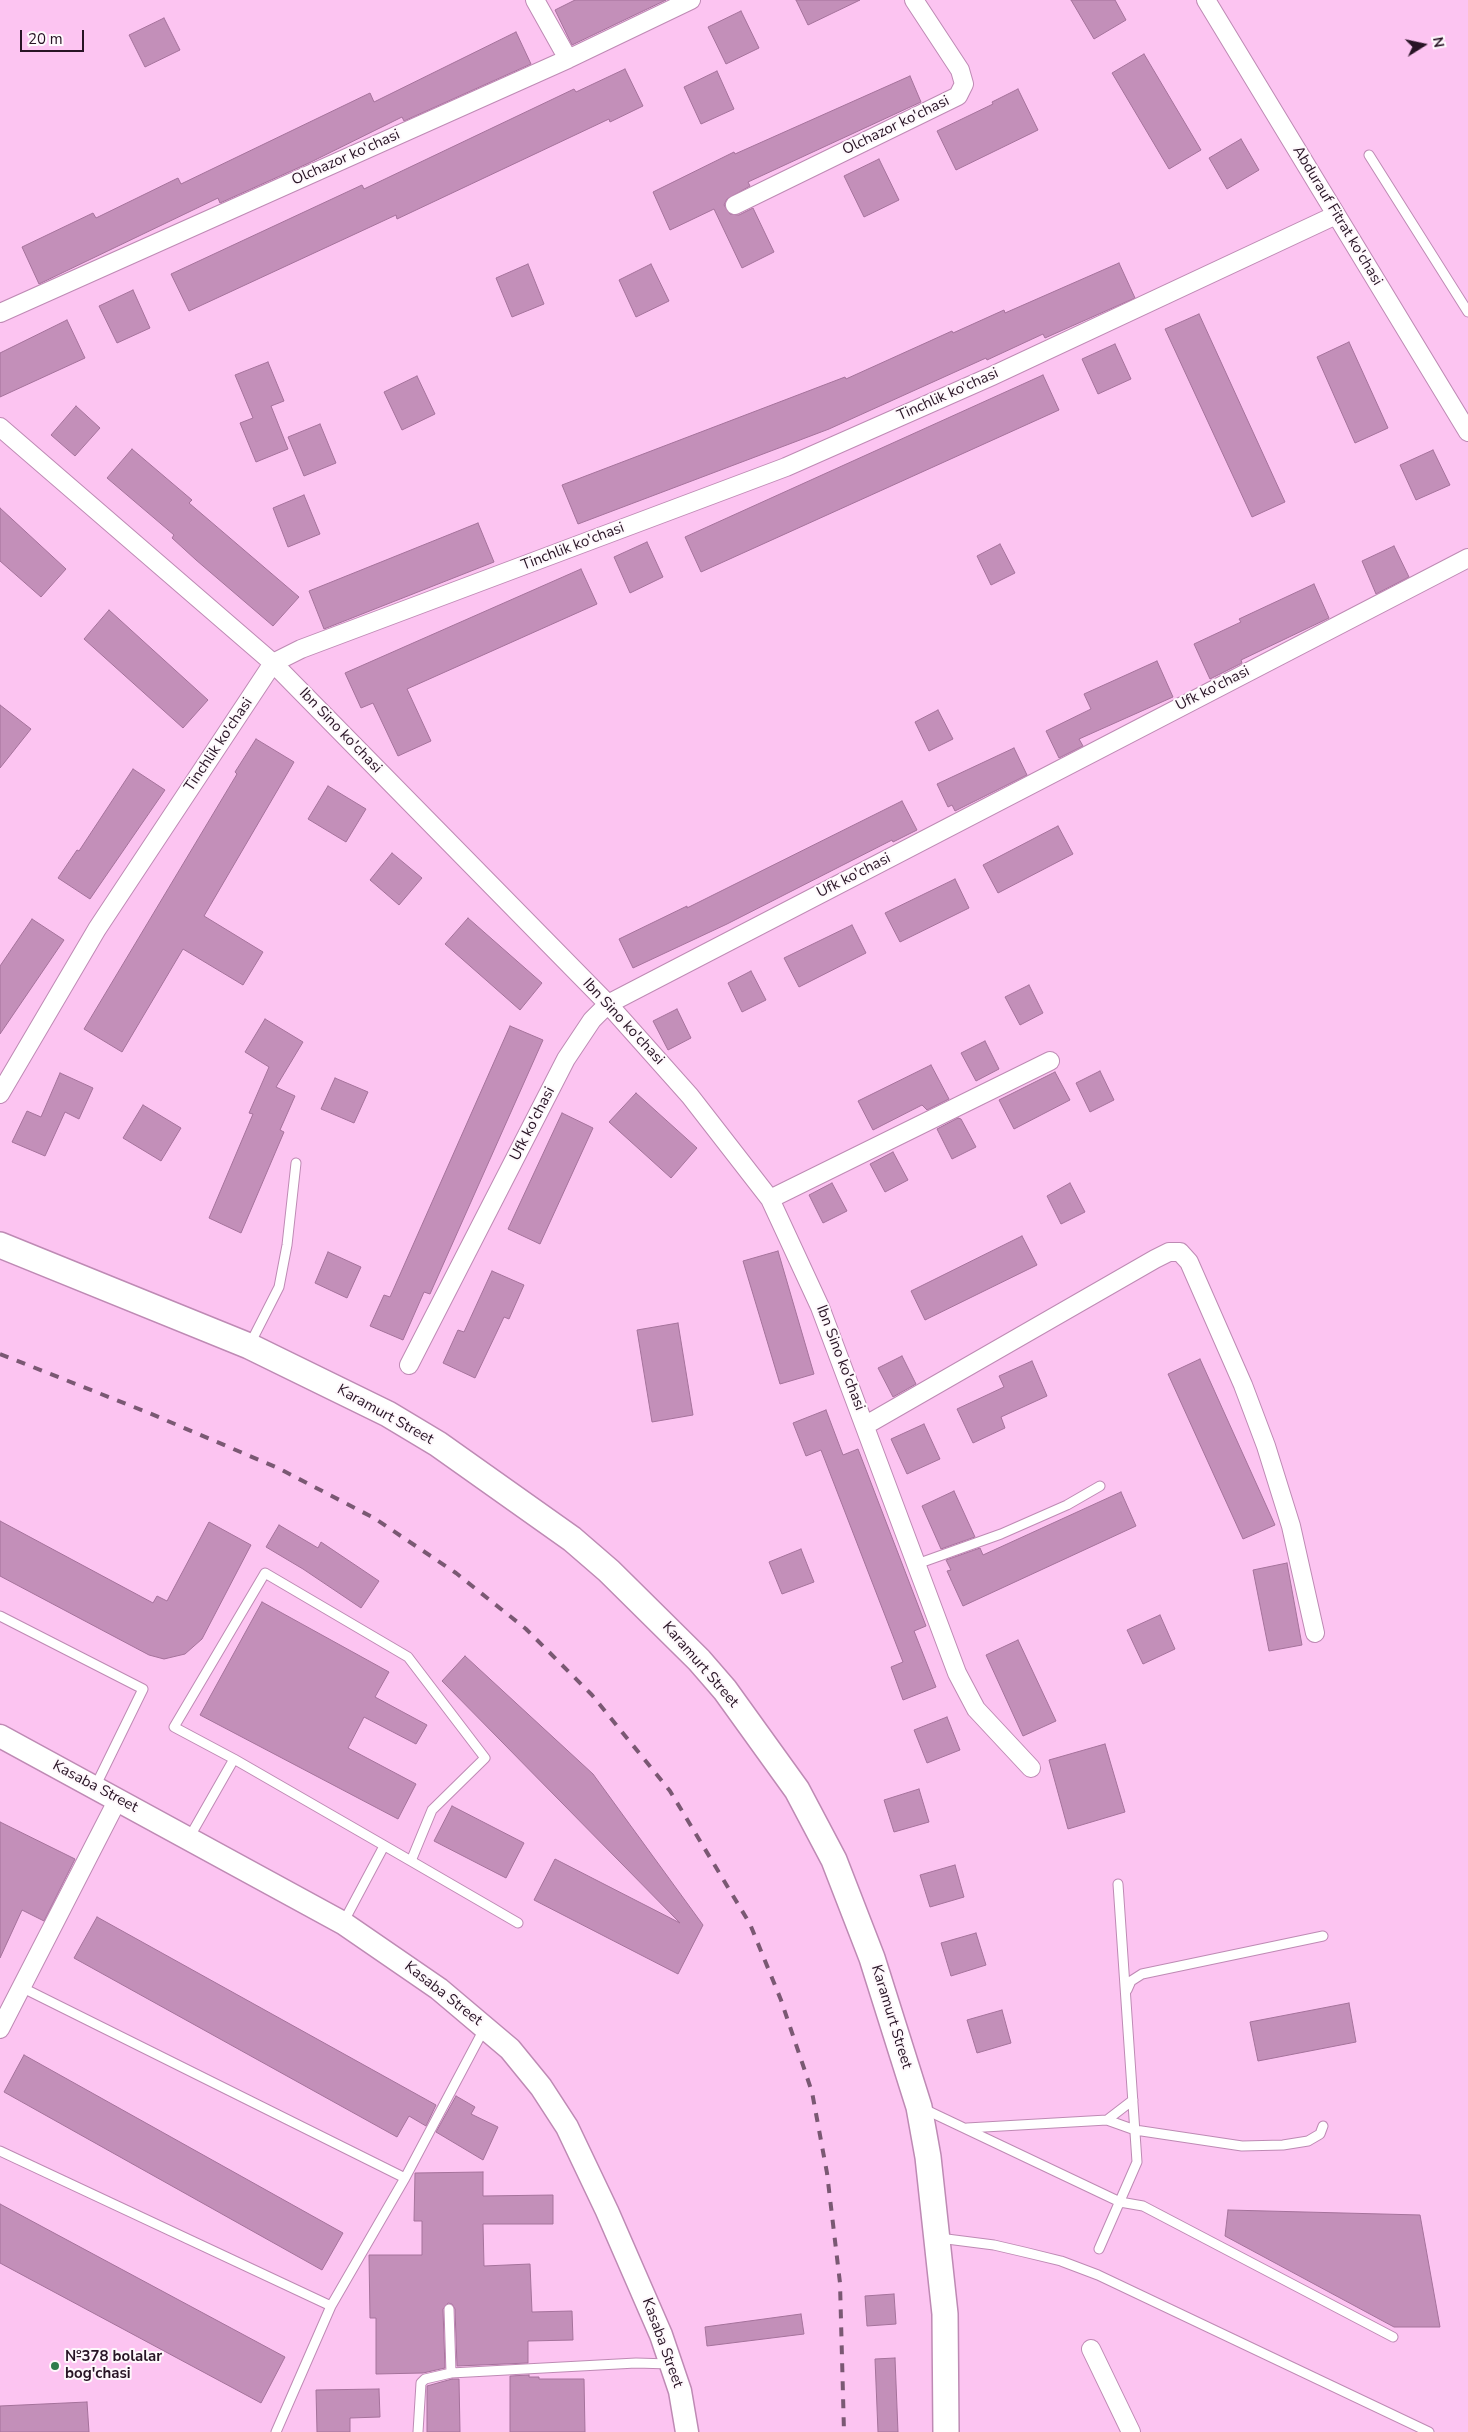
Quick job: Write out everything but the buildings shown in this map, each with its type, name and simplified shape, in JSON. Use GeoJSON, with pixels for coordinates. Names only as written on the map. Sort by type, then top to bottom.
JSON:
{"type":"FeatureCollection","features":[{"type":"Feature","properties":{"kind":"main road","name":"Karamurt Street"},"geometry":{"type":"LineString","coordinates":[[0,1245],[249,1346],[388,1414],[486,1477],[572,1539],[610,1571],[699,1660],[740,1710],[797,1790],[834,1860],[872,1958],[919,2107],[928,2157],[945,2314],[946,2432]]}},
{"type":"Feature","properties":{"kind":"main road","name":"Karamurt Street"},"geometry":{"type":"LineString","coordinates":[[0,1255],[248,1357],[368,1416],[431,1452],[516,1511],[599,1576],[691,1664],[718,1697],[786,1793],[825,1864],[846,1913],[864,1964],[908,2107],[920,2184],[932,2316],[933,2432]]}},
{"type":"Feature","properties":{"kind":"street"},"geometry":{"type":"LineString","coordinates":[[536,0],[568,59]]}},
{"type":"Feature","properties":{"kind":"street","name":"Olchazor ko'chasi"},"geometry":{"type":"LineString","coordinates":[[0,313],[568,59],[691,0]]}},
{"type":"Feature","properties":{"kind":"street","name":"Olchazor ko'chasi"},"geometry":{"type":"LineString","coordinates":[[735,205],[958,96],[964,84],[960,70],[914,0]]}},
{"type":"Feature","properties":{"kind":"street","name":"Abdurauf Fitrat ko'chasi"},"geometry":{"type":"LineString","coordinates":[[1206,0],[1468,432]]}},
{"type":"Feature","properties":{"kind":"street","name":"Tinchlik ko'chasi"},"geometry":{"type":"LineString","coordinates":[[0,1094],[97,929],[273,663],[301,649],[786,467],[992,376],[1336,215]]}},
{"type":"Feature","properties":{"kind":"street","name":"Ibn Sino ko'chasi"},"geometry":{"type":"LineString","coordinates":[[0,427],[273,663],[608,1004],[690,1096],[770,1199],[820,1306],[957,1673],[976,1709],[1031,1768]]}},
{"type":"Feature","properties":{"kind":"street","name":"Ufk ko'chasi"},"geometry":{"type":"LineString","coordinates":[[409,1365],[566,1059],[592,1020],[608,1004],[1468,558]]}},
{"type":"Feature","properties":{"kind":"street"},"geometry":{"type":"LineString","coordinates":[[770,1199],[1050,1061]]}},
{"type":"Feature","properties":{"kind":"street"},"geometry":{"type":"LineString","coordinates":[[866,1425],[1155,1259],[1170,1252],[1180,1252],[1189,1262],[1243,1385],[1266,1446],[1291,1526],[1315,1633]]}},
{"type":"Feature","properties":{"kind":"street","name":"Kasaba Street"},"geometry":{"type":"LineString","coordinates":[[0,1736],[343,1923],[439,1989],[485,2026],[526,2067],[555,2107],[576,2143],[639,2280],[680,2391],[687,2432]]}},
{"type":"Feature","properties":{"kind":"street"},"geometry":{"type":"LineString","coordinates":[[0,2029],[118,1799]]}},
{"type":"Feature","properties":{"kind":"street"},"geometry":{"type":"LineString","coordinates":[[1091,2349],[1130,2432]]}},
{"type":"Feature","properties":{"kind":"lane"},"geometry":{"type":"LineString","coordinates":[[1369,155],[1468,312]]}},
{"type":"Feature","properties":{"kind":"lane"},"geometry":{"type":"LineString","coordinates":[[249,1346],[279,1287],[287,1245],[296,1163]]}},
{"type":"Feature","properties":{"kind":"lane"},"geometry":{"type":"LineString","coordinates":[[917,1564],[1001,1534],[1067,1505],[1100,1486]]}},
{"type":"Feature","properties":{"kind":"lane"},"geometry":{"type":"LineString","coordinates":[[411,1861],[432,1810],[485,1758],[408,1657],[265,1573],[174,1727],[518,1923]]}},
{"type":"Feature","properties":{"kind":"lane"},"geometry":{"type":"LineString","coordinates":[[0,1616],[143,1688],[95,1787]]}},
{"type":"Feature","properties":{"kind":"lane"},"geometry":{"type":"LineString","coordinates":[[189,1838],[234,1760]]}},
{"type":"Feature","properties":{"kind":"lane"},"geometry":{"type":"LineString","coordinates":[[343,1923],[384,1846]]}},
{"type":"Feature","properties":{"kind":"lane"},"geometry":{"type":"LineString","coordinates":[[1099,2249],[1137,2162],[1118,1884]]}},
{"type":"Feature","properties":{"kind":"lane"},"geometry":{"type":"LineString","coordinates":[[1126,1992],[1131,1981],[1142,1974],[1322,1936]]}},
{"type":"Feature","properties":{"kind":"lane"},"geometry":{"type":"LineString","coordinates":[[21,1987],[405,2178]]}},
{"type":"Feature","properties":{"kind":"lane"},"geometry":{"type":"LineString","coordinates":[[276,2432],[331,2306],[405,2178],[485,2026]]}},
{"type":"Feature","properties":{"kind":"lane"},"geometry":{"type":"LineString","coordinates":[[1107,2120],[1133,2100]]}},
{"type":"Feature","properties":{"kind":"lane"},"geometry":{"type":"LineString","coordinates":[[919,2107],[1120,2202],[1143,2206],[1392,2337]]}},
{"type":"Feature","properties":{"kind":"lane"},"geometry":{"type":"LineString","coordinates":[[964,2128],[1107,2120],[1135,2130],[1242,2146],[1283,2145],[1308,2141],[1320,2134],[1323,2126]]}},
{"type":"Feature","properties":{"kind":"lane"},"geometry":{"type":"LineString","coordinates":[[0,2152],[331,2306]]}},
{"type":"Feature","properties":{"kind":"lane"},"geometry":{"type":"LineString","coordinates":[[938,2238],[1017,2250],[1061,2261],[1098,2275],[1429,2432]]}},
{"type":"Feature","properties":{"kind":"lane"},"geometry":{"type":"LineString","coordinates":[[450,2309],[451,2373]]}},
{"type":"Feature","properties":{"kind":"lane"},"geometry":{"type":"LineString","coordinates":[[418,2432],[421,2383],[425,2379],[451,2373],[636,2363],[670,2364]]}},
{"type":"Feature","properties":{"kind":"railway"},"geometry":{"type":"LineString","coordinates":[[0,1354],[149,1413],[278,1468],[374,1518],[456,1573],[526,1629],[592,1695],[670,1791],[750,1924],[781,2000],[812,2092],[827,2173],[840,2283],[844,2432]]}},
{"type":"Feature","properties":{"kind":"place","name":"№378 bolalar bog'chasi"},"geometry":{"type":"Point","coordinates":[55,2366]}}]}
